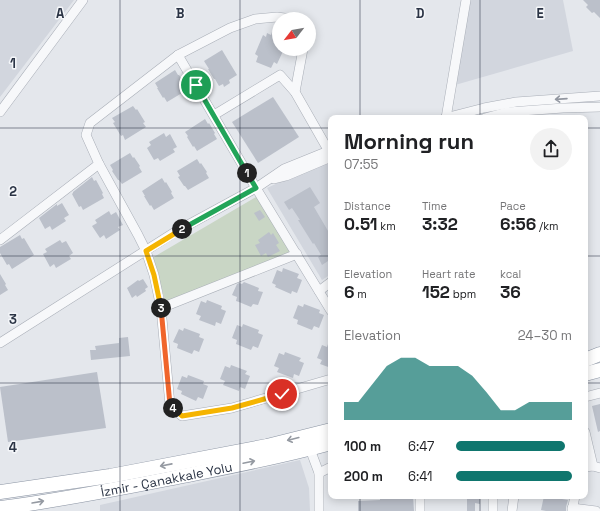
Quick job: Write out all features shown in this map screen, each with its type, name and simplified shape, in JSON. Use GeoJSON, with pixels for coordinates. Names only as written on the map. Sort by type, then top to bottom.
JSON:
{"type":"FeatureCollection","features":[{"type":"Feature","properties":{"kind":"highway"},"geometry":{"type":"LineString","coordinates":[[588,359],[600,355]]}},
{"type":"Feature","properties":{"kind":"highway"},"geometry":{"type":"LineString","coordinates":[[588,373],[600,370]]}},
{"type":"Feature","properties":{"kind":"highway","name":"İzmir - Çanakkale Yolu"},"geometry":{"type":"LineString","coordinates":[[0,492],[110,476],[267,446],[328,431]]}},
{"type":"Feature","properties":{"kind":"highway","name":"İzmir - Çanakkale Yolu"},"geometry":{"type":"LineString","coordinates":[[0,508],[120,488],[224,468],[328,444]]}},
{"type":"Feature","properties":{"kind":"street"},"geometry":{"type":"LineString","coordinates":[[0,112],[83,0]]}},
{"type":"Feature","properties":{"kind":"street"},"geometry":{"type":"LineString","coordinates":[[447,115],[466,0]]}},
{"type":"Feature","properties":{"kind":"street"},"geometry":{"type":"LineString","coordinates":[[272,17],[255,19],[230,28],[178,55],[90,123],[86,135],[99,164],[146,251],[154,275],[161,308],[170,405],[182,416],[232,408],[328,380]]}},
{"type":"Feature","properties":{"kind":"street"},"geometry":{"type":"LineString","coordinates":[[178,55],[256,188],[328,306]]}},
{"type":"Feature","properties":{"kind":"street"},"geometry":{"type":"LineString","coordinates":[[295,92],[302,56]]}},
{"type":"Feature","properties":{"kind":"street"},"geometry":{"type":"LineString","coordinates":[[214,115],[280,75],[295,92],[328,150]]}},
{"type":"Feature","properties":{"kind":"street"},"geometry":{"type":"LineString","coordinates":[[457,115],[516,102],[600,96]]}},
{"type":"Feature","properties":{"kind":"street"},"geometry":{"type":"LineString","coordinates":[[496,115],[507,112],[600,107]]}},
{"type":"Feature","properties":{"kind":"street"},"geometry":{"type":"LineString","coordinates":[[0,343],[175,232],[256,188],[284,169],[328,154]]}},
{"type":"Feature","properties":{"kind":"street"},"geometry":{"type":"LineString","coordinates":[[0,240],[99,164]]}},
{"type":"Feature","properties":{"kind":"street"},"geometry":{"type":"LineString","coordinates":[[161,308],[297,254]]}},
{"type":"Feature","properties":{"kind":"street"},"geometry":{"type":"LineString","coordinates":[[319,291],[328,284]]}},
{"type":"Feature","properties":{"kind":"street"},"geometry":{"type":"LineString","coordinates":[[588,396],[600,393]]}},
{"type":"Feature","properties":{"kind":"street"},"geometry":{"type":"LineString","coordinates":[[588,445],[593,467]]}},
{"type":"Feature","properties":{"kind":"street"},"geometry":{"type":"LineString","coordinates":[[310,449],[318,473],[319,511]]}},
{"type":"Feature","properties":{"kind":"street"},"geometry":{"type":"LineString","coordinates":[[318,473],[328,468]]}},
{"type":"Feature","properties":{"kind":"street"},"geometry":{"type":"LineString","coordinates":[[420,499],[420,511]]}},
{"type":"Feature","properties":{"kind":"street"},"geometry":{"type":"LineString","coordinates":[[493,499],[493,511]]}},
{"type":"Feature","properties":{"kind":"street"},"geometry":{"type":"LineString","coordinates":[[512,511],[514,499]]}},
{"type":"Feature","properties":{"kind":"street"},"geometry":{"type":"LineString","coordinates":[[574,499],[572,509],[596,511]]}},
{"type":"Feature","properties":{"kind":"shaded area"},"geometry":{"type":"Polygon","coordinates":[[[0,0],[74,0],[0,97],[0,0]]]}},
{"type":"Feature","properties":{"kind":"shaded area"},"geometry":{"type":"Polygon","coordinates":[[[469,0],[563,0],[573,51],[455,85],[469,0]]]}},
{"type":"Feature","properties":{"kind":"shaded area"},"geometry":{"type":"Polygon","coordinates":[[[323,162],[328,163],[328,276],[322,280],[267,188],[323,162]]]}},
{"type":"Feature","properties":{"kind":"shaded area"},"geometry":{"type":"Polygon","coordinates":[[[300,460],[309,488],[310,511],[100,511],[100,505],[300,460]]]}},
{"type":"Feature","properties":{"kind":"green space"},"geometry":{"type":"Polygon","coordinates":[[[256,197],[292,253],[166,303],[152,258],[256,197]]]}},
{"type":"Feature","properties":{"kind":"building"},"geometry":{"type":"Polygon","coordinates":[[[583,0],[600,0],[600,18],[586,7],[588,5],[583,0]]]}},
{"type":"Feature","properties":{"kind":"building"},"geometry":{"type":"Polygon","coordinates":[[[272,32],[272,56],[281,56],[277,64],[274,62],[271,68],[256,62],[258,56],[255,54],[263,35],[266,37],[267,33],[271,35],[272,32]]]}},
{"type":"Feature","properties":{"kind":"building"},"geometry":{"type":"Polygon","coordinates":[[[222,50],[237,75],[229,80],[230,83],[224,87],[223,84],[219,86],[204,61],[222,50]]]}},
{"type":"Feature","properties":{"kind":"building"},"geometry":{"type":"Polygon","coordinates":[[[175,70],[185,84],[184,85],[187,90],[167,102],[164,97],[163,98],[155,83],[175,70]]]}},
{"type":"Feature","properties":{"kind":"building"},"geometry":{"type":"Polygon","coordinates":[[[273,97],[299,137],[258,163],[232,122],[273,97]]]}},
{"type":"Feature","properties":{"kind":"building"},"geometry":{"type":"Polygon","coordinates":[[[133,106],[136,110],[137,109],[145,122],[143,123],[146,127],[125,140],[123,135],[121,136],[113,123],[115,122],[112,118],[133,106]]]}},
{"type":"Feature","properties":{"kind":"building"},"geometry":{"type":"Polygon","coordinates":[[[205,119],[215,133],[214,134],[217,139],[197,151],[194,146],[193,147],[185,132],[205,119]]]}},
{"type":"Feature","properties":{"kind":"building"},"geometry":{"type":"Polygon","coordinates":[[[164,133],[166,137],[170,134],[177,147],[173,149],[175,152],[160,161],[158,158],[154,160],[147,148],[151,145],[149,142],[164,133]]]}},
{"type":"Feature","properties":{"kind":"building"},"geometry":{"type":"Polygon","coordinates":[[[130,153],[140,166],[139,167],[142,172],[122,184],[112,171],[113,170],[110,165],[130,153]]]}},
{"type":"Feature","properties":{"kind":"building"},"geometry":{"type":"Polygon","coordinates":[[[197,159],[207,172],[206,173],[209,178],[188,190],[178,177],[180,176],[177,171],[197,159]]]}},
{"type":"Feature","properties":{"kind":"building"},"geometry":{"type":"Polygon","coordinates":[[[92,177],[94,181],[96,180],[104,198],[83,210],[81,206],[79,207],[72,194],[92,177]]]}},
{"type":"Feature","properties":{"kind":"building"},"geometry":{"type":"Polygon","coordinates":[[[162,178],[172,192],[171,193],[174,198],[154,210],[151,205],[150,206],[142,191],[162,178]]]}},
{"type":"Feature","properties":{"kind":"building"},"geometry":{"type":"Polygon","coordinates":[[[310,187],[320,203],[314,207],[328,231],[328,261],[322,265],[318,257],[321,255],[314,243],[313,244],[292,208],[289,210],[284,202],[310,187]]]}},
{"type":"Feature","properties":{"kind":"building"},"geometry":{"type":"Polygon","coordinates":[[[62,203],[69,215],[64,218],[66,221],[52,230],[50,226],[45,229],[39,218],[57,204],[57,206],[62,203]]]}},
{"type":"Feature","properties":{"kind":"building"},"geometry":{"type":"Polygon","coordinates":[[[260,210],[265,217],[259,221],[254,213],[260,210]]]}},
{"type":"Feature","properties":{"kind":"building"},"geometry":{"type":"Polygon","coordinates":[[[109,211],[111,215],[116,212],[123,225],[118,227],[120,230],[106,239],[104,235],[100,238],[92,226],[97,223],[95,220],[109,211]]]}},
{"type":"Feature","properties":{"kind":"building"},"geometry":{"type":"Polygon","coordinates":[[[269,232],[271,235],[273,233],[279,243],[276,245],[280,251],[268,257],[266,253],[261,256],[255,245],[260,243],[258,240],[269,232]]]}},
{"type":"Feature","properties":{"kind":"building"},"geometry":{"type":"Polygon","coordinates":[[[20,235],[22,239],[24,238],[34,255],[12,269],[9,264],[7,265],[0,253],[0,247],[20,235]]]}},
{"type":"Feature","properties":{"kind":"building"},"geometry":{"type":"Polygon","coordinates":[[[60,240],[62,243],[66,241],[73,253],[69,256],[71,259],[56,268],[54,264],[50,267],[43,254],[47,252],[45,249],[60,240]]]}},
{"type":"Feature","properties":{"kind":"building"},"geometry":{"type":"Polygon","coordinates":[[[283,268],[299,274],[297,278],[302,280],[297,293],[292,291],[291,294],[275,287],[276,285],[272,283],[277,270],[282,272],[283,268]]]}},
{"type":"Feature","properties":{"kind":"building"},"geometry":{"type":"Polygon","coordinates":[[[0,274],[8,290],[0,295],[0,274]]]}},
{"type":"Feature","properties":{"kind":"building"},"geometry":{"type":"Polygon","coordinates":[[[143,279],[148,287],[145,289],[146,291],[137,297],[136,295],[132,298],[127,288],[138,280],[143,279]]]}},
{"type":"Feature","properties":{"kind":"building"},"geometry":{"type":"Polygon","coordinates":[[[244,282],[259,288],[258,291],[263,292],[258,305],[253,304],[251,307],[236,301],[237,297],[232,295],[237,284],[242,284],[244,282]]]}},
{"type":"Feature","properties":{"kind":"building"},"geometry":{"type":"Polygon","coordinates":[[[207,300],[222,306],[221,309],[226,311],[221,324],[216,322],[215,326],[199,320],[201,316],[196,314],[201,301],[206,303],[207,300]]]}},
{"type":"Feature","properties":{"kind":"building"},"geometry":{"type":"Polygon","coordinates":[[[304,304],[320,310],[319,313],[324,315],[319,328],[314,326],[312,330],[297,324],[298,320],[293,318],[298,305],[303,307],[304,304]]]}},
{"type":"Feature","properties":{"kind":"building"},"geometry":{"type":"Polygon","coordinates":[[[243,324],[259,330],[258,333],[263,335],[258,348],[253,346],[251,350],[236,344],[237,340],[232,338],[237,325],[242,327],[243,324]]]}},
{"type":"Feature","properties":{"kind":"building"},"geometry":{"type":"Polygon","coordinates":[[[184,328],[200,334],[199,337],[204,339],[199,352],[194,350],[192,354],[177,348],[178,344],[173,342],[179,329],[183,331],[184,328]]]}},
{"type":"Feature","properties":{"kind":"building"},"geometry":{"type":"Polygon","coordinates":[[[128,337],[130,356],[91,360],[90,350],[96,350],[95,346],[119,343],[119,338],[128,337]]]}},
{"type":"Feature","properties":{"kind":"building"},"geometry":{"type":"Polygon","coordinates":[[[328,344],[328,367],[320,364],[322,360],[317,358],[322,345],[327,347],[328,344]]]}},
{"type":"Feature","properties":{"kind":"building"},"geometry":{"type":"Polygon","coordinates":[[[285,352],[301,358],[299,361],[304,363],[299,376],[294,374],[293,378],[277,372],[279,368],[274,366],[279,353],[284,355],[285,352]]]}},
{"type":"Feature","properties":{"kind":"building"},"geometry":{"type":"Polygon","coordinates":[[[231,365],[247,371],[245,374],[250,376],[245,389],[240,387],[239,391],[223,385],[225,381],[220,379],[225,366],[230,368],[231,365]]]}},
{"type":"Feature","properties":{"kind":"building"},"geometry":{"type":"Polygon","coordinates":[[[97,372],[106,428],[8,442],[0,387],[97,372]]]}},
{"type":"Feature","properties":{"kind":"building"},"geometry":{"type":"Polygon","coordinates":[[[188,375],[204,381],[203,384],[208,386],[203,399],[198,397],[196,401],[181,394],[182,391],[177,389],[182,376],[187,378],[188,375]]]}},
{"type":"Feature","properties":{"kind":"building"},"geometry":{"type":"Polygon","coordinates":[[[600,404],[600,431],[598,432],[592,406],[600,404]]]}},
{"type":"Feature","properties":{"kind":"building"},"geometry":{"type":"Polygon","coordinates":[[[413,499],[414,511],[358,511],[358,501],[413,499]]]}},
{"type":"Feature","properties":{"kind":"building"},"geometry":{"type":"Polygon","coordinates":[[[467,499],[480,499],[480,504],[475,503],[475,511],[467,511],[467,499]]]}},
{"type":"Feature","properties":{"kind":"building"},"geometry":{"type":"Polygon","coordinates":[[[543,499],[568,500],[566,511],[541,510],[543,499]]]}},
{"type":"Feature","properties":{"kind":"route"},"geometry":{"type":"LineString","coordinates":[[196,85],[256,188],[175,232],[146,251],[154,275],[161,308],[170,405],[182,416],[232,408],[282,394]]}}]}
